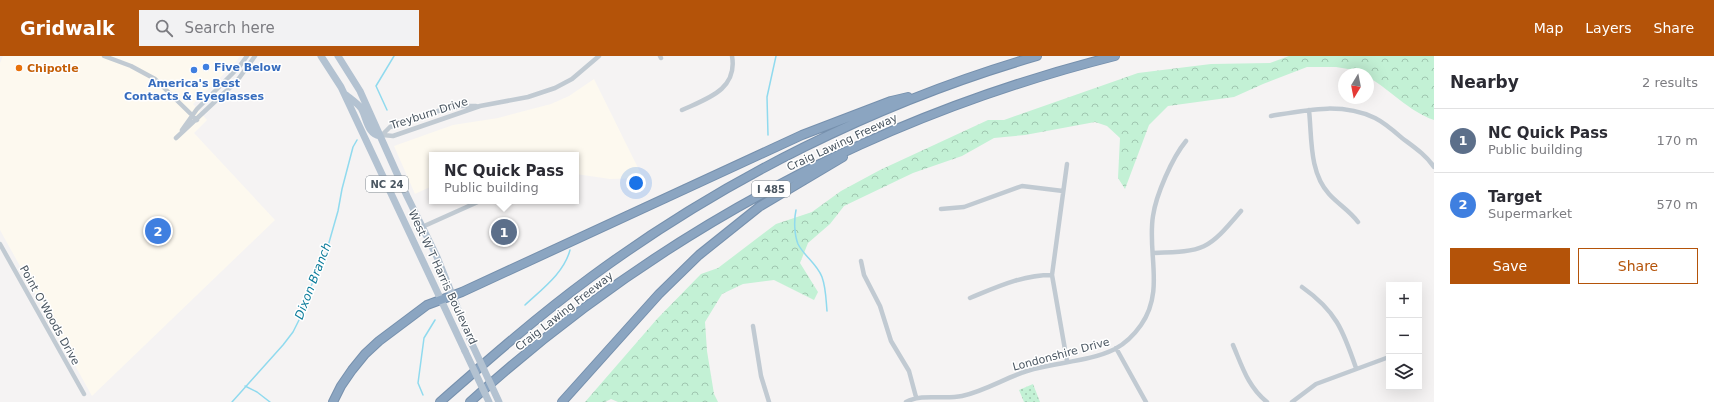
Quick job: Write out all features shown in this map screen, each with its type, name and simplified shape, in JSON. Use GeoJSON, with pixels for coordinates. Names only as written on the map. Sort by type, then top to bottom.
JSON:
{"type":"FeatureCollection","features":[{"type":"Feature","properties":{"kind":"highway","name":"Craig Lawing Freeway"},"geometry":{"type":"LineString","coordinates":[[440,402],[556,303],[645,240],[692,210],[742,181],[831,135],[936,90],[1037,56]]}},
{"type":"Feature","properties":{"kind":"highway","name":"Craig Lawing Freeway"},"geometry":{"type":"LineString","coordinates":[[470,402],[582,309],[680,241],[741,204],[814,166],[878,136],[987,94],[1052,73],[1115,56]]}},
{"type":"Feature","properties":{"kind":"highway"},"geometry":{"type":"LineString","coordinates":[[333,402],[341,386],[365,354],[390,332],[427,305],[442,300],[802,135],[891,101],[936,90]]}},
{"type":"Feature","properties":{"kind":"highway"},"geometry":{"type":"LineString","coordinates":[[562,402],[659,294],[719,237],[759,207],[788,188],[878,136]]}},
{"type":"Feature","properties":{"kind":"main road","name":"West W T Harris Boulevard"},"geometry":{"type":"LineString","coordinates":[[321,56],[344,93],[489,402]]}},
{"type":"Feature","properties":{"kind":"main road","name":"West W T Harris Boulevard"},"geometry":{"type":"LineString","coordinates":[[338,56],[360,91],[381,136],[453,295],[472,344],[499,402]]}},
{"type":"Feature","properties":{"kind":"main road"},"geometry":{"type":"LineString","coordinates":[[344,93],[360,107],[370,130],[374,134],[381,136]]}},
{"type":"Feature","properties":{"kind":"street"},"geometry":{"type":"LineString","coordinates":[[104,56],[131,66],[155,79],[197,120]]}},
{"type":"Feature","properties":{"kind":"street"},"geometry":{"type":"LineString","coordinates":[[247,56],[240,67],[192,116],[176,138],[237,81],[255,56]]}},
{"type":"Feature","properties":{"kind":"street","name":"Treyburn Drive"},"geometry":{"type":"LineString","coordinates":[[381,136],[393,136],[480,106],[528,96],[555,88],[572,79],[599,56]]}},
{"type":"Feature","properties":{"kind":"street"},"geometry":{"type":"LineString","coordinates":[[682,110],[715,95],[724,88],[729,79],[732,68],[732,56]]}},
{"type":"Feature","properties":{"kind":"street","name":"Treyburn Drive"},"geometry":{"type":"LineString","coordinates":[[381,136],[390,127],[441,110],[461,106],[480,106]]}},
{"type":"Feature","properties":{"kind":"street"},"geometry":{"type":"LineString","coordinates":[[1271,116],[1334,108],[1361,113],[1374,118],[1385,125],[1420,152],[1434,168]]}},
{"type":"Feature","properties":{"kind":"street"},"geometry":{"type":"LineString","coordinates":[[1309,110],[1314,162],[1318,177],[1329,194],[1358,222]]}},
{"type":"Feature","properties":{"kind":"street","name":"Londonshire Drive"},"geometry":{"type":"LineString","coordinates":[[906,402],[916,398],[955,399],[1026,371],[1067,361],[1102,355],[1131,338],[1148,314],[1155,288],[1153,253],[1154,209],[1171,163],[1186,141]]}},
{"type":"Feature","properties":{"kind":"street"},"geometry":{"type":"LineString","coordinates":[[1067,164],[1052,275],[1067,361]]}},
{"type":"Feature","properties":{"kind":"street"},"geometry":{"type":"LineString","coordinates":[[941,210],[964,207],[1022,186],[1063,191]]}},
{"type":"Feature","properties":{"kind":"street"},"geometry":{"type":"LineString","coordinates":[[422,227],[473,204]]}},
{"type":"Feature","properties":{"kind":"street"},"geometry":{"type":"LineString","coordinates":[[1153,253],[1190,252],[1205,247],[1216,239],[1241,211]]}},
{"type":"Feature","properties":{"kind":"street","name":"Point O'Woods Drive"},"geometry":{"type":"LineString","coordinates":[[0,244],[84,394]]}},
{"type":"Feature","properties":{"kind":"street"},"geometry":{"type":"LineString","coordinates":[[861,261],[864,275],[880,306],[891,341],[909,371],[916,398]]}},
{"type":"Feature","properties":{"kind":"street"},"geometry":{"type":"LineString","coordinates":[[970,298],[1020,278],[1039,275],[1052,275]]}},
{"type":"Feature","properties":{"kind":"street"},"geometry":{"type":"LineString","coordinates":[[1302,287],[1324,304],[1336,319],[1346,336],[1356,368]]}},
{"type":"Feature","properties":{"kind":"street"},"geometry":{"type":"LineString","coordinates":[[753,326],[761,376],[769,402]]}},
{"type":"Feature","properties":{"kind":"street"},"geometry":{"type":"LineString","coordinates":[[1233,345],[1248,381],[1256,392],[1267,402]]}},
{"type":"Feature","properties":{"kind":"street"},"geometry":{"type":"LineString","coordinates":[[1116,348],[1146,402]]}},
{"type":"Feature","properties":{"kind":"street"},"geometry":{"type":"LineString","coordinates":[[1292,402],[1316,384],[1386,357]]}},
{"type":"Feature","properties":{"kind":"shaded area"},"geometry":{"type":"Polygon","coordinates":[[[3,56],[240,56],[235,63],[193,104],[207,120],[194,133],[275,220],[92,396],[0,230],[0,63],[3,56]]]}},
{"type":"Feature","properties":{"kind":"shaded area"},"geometry":{"type":"Polygon","coordinates":[[[594,79],[643,178],[610,179],[579,174],[579,152],[429,152],[429,187],[415,194],[394,146],[453,125],[498,118],[551,104],[569,96],[594,79]]]}},
{"type":"Feature","properties":{"kind":"green space"},"geometry":{"type":"Polygon","coordinates":[[[1289,56],[1434,56],[1434,120],[1408,106],[1374,81],[1374,68],[1307,67],[1234,97],[1168,106],[1149,125],[1125,189],[1118,178],[1120,138],[1107,126],[1095,122],[1025,135],[994,138],[962,156],[913,173],[844,206],[830,224],[808,243],[800,263],[818,292],[814,300],[774,280],[743,284],[722,294],[705,322],[707,351],[714,394],[718,402],[618,402],[611,399],[605,402],[585,402],[657,319],[701,274],[718,268],[776,224],[812,212],[841,191],[880,170],[988,120],[1004,120],[1138,73],[1211,64],[1270,63],[1289,56]]]}},
{"type":"Feature","properties":{"kind":"green space"},"geometry":{"type":"Polygon","coordinates":[[[1033,384],[1040,402],[1024,402],[1019,390],[1033,384]]]}},
{"type":"Feature","properties":{"kind":"waterway","name":"Dixon Branch"},"geometry":{"type":"LineString","coordinates":[[387,110],[376,86],[394,56]]}},
{"type":"Feature","properties":{"kind":"waterway"},"geometry":{"type":"LineString","coordinates":[[768,135],[767,97],[776,56]]}},
{"type":"Feature","properties":{"kind":"waterway","name":"Dixon Branch"},"geometry":{"type":"LineString","coordinates":[[232,402],[283,345],[293,332],[300,318],[308,293],[326,253],[338,211],[353,147],[357,140]]}},
{"type":"Feature","properties":{"kind":"waterway"},"geometry":{"type":"LineString","coordinates":[[796,210],[795,227],[798,244],[820,272],[825,290],[827,311]]}},
{"type":"Feature","properties":{"kind":"waterway"},"geometry":{"type":"LineString","coordinates":[[525,305],[558,273],[570,250]]}},
{"type":"Feature","properties":{"kind":"waterway"},"geometry":{"type":"LineString","coordinates":[[423,395],[418,383],[424,338],[435,320]]}},
{"type":"Feature","properties":{"kind":"waterway"},"geometry":{"type":"LineString","coordinates":[[245,386],[257,392],[270,402]]}},
{"type":"Feature","properties":{"kind":"place","name":"Five Below"},"geometry":{"type":"Point","coordinates":[206,67]}},
{"type":"Feature","properties":{"kind":"place","name":"Chipotle"},"geometry":{"type":"Point","coordinates":[19,68]}},
{"type":"Feature","properties":{"kind":"place","name":"America's Best Contacts & Eyeglasses"},"geometry":{"type":"Point","coordinates":[194,70]}},
{"type":"Feature","properties":{"kind":"place","name":"Target"},"geometry":{"type":"Point","coordinates":[158,231]}},
{"type":"Feature","properties":{"kind":"place","name":"NC Quick Pass"},"geometry":{"type":"Point","coordinates":[504,232]}}]}
